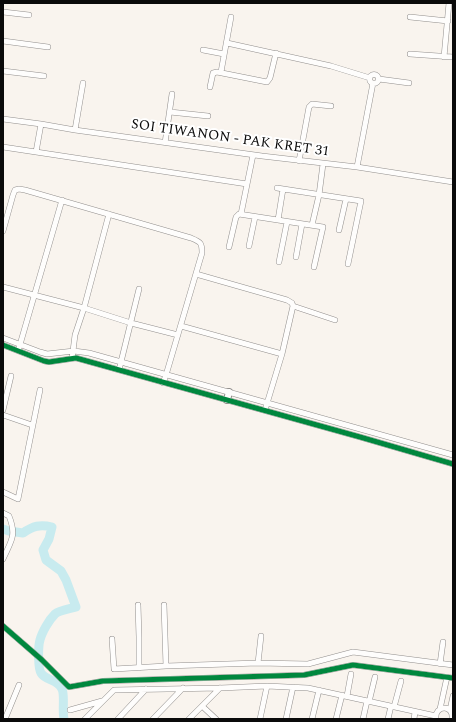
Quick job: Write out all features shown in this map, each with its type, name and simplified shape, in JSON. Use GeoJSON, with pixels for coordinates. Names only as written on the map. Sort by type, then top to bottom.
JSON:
{"type":"FeatureCollection","features":[{"type":"Feature","properties":{"kind":"street"},"geometry":{"type":"LineString","coordinates":[[444,56],[449,3]]}},
{"type":"Feature","properties":{"kind":"street"},"geometry":{"type":"LineString","coordinates":[[3,12],[29,15]]}},
{"type":"Feature","properties":{"kind":"street"},"geometry":{"type":"LineString","coordinates":[[221,72],[231,17]]}},
{"type":"Feature","properties":{"kind":"street"},"geometry":{"type":"LineString","coordinates":[[410,17],[448,21]]}},
{"type":"Feature","properties":{"kind":"street"},"geometry":{"type":"LineString","coordinates":[[3,41],[48,47]]}},
{"type":"Feature","properties":{"kind":"street"},"geometry":{"type":"LineString","coordinates":[[226,43],[331,66],[370,78],[373,83],[357,167]]}},
{"type":"Feature","properties":{"kind":"street"},"geometry":{"type":"LineString","coordinates":[[203,50],[224,54]]}},
{"type":"Feature","properties":{"kind":"street"},"geometry":{"type":"LineString","coordinates":[[210,88],[213,73],[217,72],[267,82],[270,78],[276,53]]}},
{"type":"Feature","properties":{"kind":"street"},"geometry":{"type":"LineString","coordinates":[[410,54],[453,57]]}},
{"type":"Feature","properties":{"kind":"street"},"geometry":{"type":"LineString","coordinates":[[3,71],[44,76]]}},
{"type":"Feature","properties":{"kind":"street"},"geometry":{"type":"LineString","coordinates":[[370,78],[372,75],[375,75],[378,76],[379,79],[409,83]]}},
{"type":"Feature","properties":{"kind":"street"},"geometry":{"type":"LineString","coordinates":[[373,83],[377,83],[379,79]]}},
{"type":"Feature","properties":{"kind":"street"},"geometry":{"type":"LineString","coordinates":[[75,130],[83,83]]}},
{"type":"Feature","properties":{"kind":"street"},"geometry":{"type":"LineString","coordinates":[[165,142],[172,94]]}},
{"type":"Feature","properties":{"kind":"street"},"geometry":{"type":"LineString","coordinates":[[299,161],[309,107],[312,104],[331,106]]}},
{"type":"Feature","properties":{"kind":"street"},"geometry":{"type":"LineString","coordinates":[[170,112],[208,116]]}},
{"type":"Feature","properties":{"kind":"street","name":"SOI TIWANON - PAK KRET 31"},"geometry":{"type":"LineString","coordinates":[[3,119],[253,155],[357,167],[453,182]]}},
{"type":"Feature","properties":{"kind":"street"},"geometry":{"type":"LineString","coordinates":[[36,152],[40,124]]}},
{"type":"Feature","properties":{"kind":"street"},"geometry":{"type":"LineString","coordinates":[[3,147],[247,184]]}},
{"type":"Feature","properties":{"kind":"street"},"geometry":{"type":"LineString","coordinates":[[241,214],[253,155]]}},
{"type":"Feature","properties":{"kind":"street"},"geometry":{"type":"LineString","coordinates":[[312,225],[319,194],[323,164]]}},
{"type":"Feature","properties":{"kind":"street"},"geometry":{"type":"LineString","coordinates":[[277,188],[361,201],[348,264]]}},
{"type":"Feature","properties":{"kind":"street"},"geometry":{"type":"LineString","coordinates":[[3,231],[15,190],[19,189],[62,200],[198,240],[202,245],[202,253],[163,383]]}},
{"type":"Feature","properties":{"kind":"street"},"geometry":{"type":"LineString","coordinates":[[278,220],[283,189]]}},
{"type":"Feature","properties":{"kind":"street"},"geometry":{"type":"LineString","coordinates":[[339,230],[346,199]]}},
{"type":"Feature","properties":{"kind":"street"},"geometry":{"type":"LineString","coordinates":[[18,351],[62,200]]}},
{"type":"Feature","properties":{"kind":"street"},"geometry":{"type":"LineString","coordinates":[[72,359],[75,335],[84,308],[109,214]]}},
{"type":"Feature","properties":{"kind":"street"},"geometry":{"type":"LineString","coordinates":[[229,247],[238,214],[323,227],[314,267]]}},
{"type":"Feature","properties":{"kind":"street"},"geometry":{"type":"LineString","coordinates":[[249,246],[255,217]]}},
{"type":"Feature","properties":{"kind":"street"},"geometry":{"type":"LineString","coordinates":[[279,262],[287,222]]}},
{"type":"Feature","properties":{"kind":"street"},"geometry":{"type":"LineString","coordinates":[[296,257],[302,224]]}},
{"type":"Feature","properties":{"kind":"street"},"geometry":{"type":"LineString","coordinates":[[196,274],[287,300],[292,303],[293,306],[335,320]]}},
{"type":"Feature","properties":{"kind":"street"},"geometry":{"type":"LineString","coordinates":[[3,287],[178,335]]}},
{"type":"Feature","properties":{"kind":"street"},"geometry":{"type":"LineString","coordinates":[[119,370],[139,290]]}},
{"type":"Feature","properties":{"kind":"street"},"geometry":{"type":"LineString","coordinates":[[265,410],[282,354],[293,306]]}},
{"type":"Feature","properties":{"kind":"street"},"geometry":{"type":"LineString","coordinates":[[181,326],[282,354]]}},
{"type":"Feature","properties":{"kind":"street"},"geometry":{"type":"LineString","coordinates":[[3,338],[47,354],[72,351],[89,353],[453,455]]}},
{"type":"Feature","properties":{"kind":"street"},"geometry":{"type":"LineString","coordinates":[[3,345],[49,362],[76,358],[453,464]]}},
{"type":"Feature","properties":{"kind":"street"},"geometry":{"type":"LineString","coordinates":[[3,410],[11,376]]}},
{"type":"Feature","properties":{"kind":"street"},"geometry":{"type":"LineString","coordinates":[[3,492],[18,499],[40,390]]}},
{"type":"Feature","properties":{"kind":"street"},"geometry":{"type":"LineString","coordinates":[[227,400],[229,392]]}},
{"type":"Feature","properties":{"kind":"street"},"geometry":{"type":"LineString","coordinates":[[3,415],[32,425]]}},
{"type":"Feature","properties":{"kind":"street"},"geometry":{"type":"LineString","coordinates":[[3,513],[9,516],[13,527],[12,539],[3,559]]}},
{"type":"Feature","properties":{"kind":"street"},"geometry":{"type":"LineString","coordinates":[[138,605],[139,668]]}},
{"type":"Feature","properties":{"kind":"street"},"geometry":{"type":"LineString","coordinates":[[164,605],[166,666]]}},
{"type":"Feature","properties":{"kind":"street"},"geometry":{"type":"LineString","coordinates":[[3,626],[40,658],[68,687],[103,681],[304,675],[354,664],[453,678]]}},
{"type":"Feature","properties":{"kind":"street"},"geometry":{"type":"LineString","coordinates":[[258,663],[261,636]]}},
{"type":"Feature","properties":{"kind":"street"},"geometry":{"type":"LineString","coordinates":[[112,639],[114,669],[258,663],[308,664],[353,652],[453,665]]}},
{"type":"Feature","properties":{"kind":"street"},"geometry":{"type":"LineString","coordinates":[[440,664],[443,642]]}},
{"type":"Feature","properties":{"kind":"street"},"geometry":{"type":"LineString","coordinates":[[336,719],[351,674]]}},
{"type":"Feature","properties":{"kind":"street"},"geometry":{"type":"LineString","coordinates":[[363,719],[375,677]]}},
{"type":"Feature","properties":{"kind":"street"},"geometry":{"type":"LineString","coordinates":[[85,719],[114,690],[267,686],[319,690],[436,717],[436,713],[440,709],[447,677]]}},
{"type":"Feature","properties":{"kind":"street"},"geometry":{"type":"LineString","coordinates":[[388,719],[401,681]]}},
{"type":"Feature","properties":{"kind":"street"},"geometry":{"type":"LineString","coordinates":[[5,719],[19,685]]}},
{"type":"Feature","properties":{"kind":"street"},"geometry":{"type":"LineString","coordinates":[[260,719],[267,686]]}},
{"type":"Feature","properties":{"kind":"street"},"geometry":{"type":"LineString","coordinates":[[286,719],[293,687]]}},
{"type":"Feature","properties":{"kind":"street"},"geometry":{"type":"LineString","coordinates":[[153,719],[183,688]]}},
{"type":"Feature","properties":{"kind":"street"},"geometry":{"type":"LineString","coordinates":[[190,719],[220,688]]}},
{"type":"Feature","properties":{"kind":"street"},"geometry":{"type":"LineString","coordinates":[[118,719],[146,689]]}},
{"type":"Feature","properties":{"kind":"street"},"geometry":{"type":"LineString","coordinates":[[312,719],[319,690]]}},
{"type":"Feature","properties":{"kind":"street"},"geometry":{"type":"LineString","coordinates":[[452,719],[450,710],[453,696]]}},
{"type":"Feature","properties":{"kind":"street"},"geometry":{"type":"LineString","coordinates":[[70,710],[103,700]]}},
{"type":"Feature","properties":{"kind":"street"},"geometry":{"type":"LineString","coordinates":[[202,706],[216,719]]}},
{"type":"Feature","properties":{"kind":"street"},"geometry":{"type":"LineString","coordinates":[[440,709],[445,708],[450,710]]}},
{"type":"Feature","properties":{"kind":"street"},"geometry":{"type":"LineString","coordinates":[[414,719],[415,712]]}},
{"type":"Feature","properties":{"kind":"waterway"},"geometry":{"type":"LineString","coordinates":[[3,529],[23,533],[37,526],[52,527],[49,539],[43,550],[46,560],[61,571],[76,607],[55,614],[48,623],[40,640],[39,662],[40,671],[43,676],[58,683],[62,689],[64,719]]}},
{"type":"Feature","properties":{"kind":"cycle path"},"geometry":{"type":"LineString","coordinates":[[3,345],[49,362],[76,358],[453,464]]}},
{"type":"Feature","properties":{"kind":"cycle path"},"geometry":{"type":"LineString","coordinates":[[3,626],[42,660],[69,687],[103,681],[304,675],[353,665],[453,678]]}}]}
